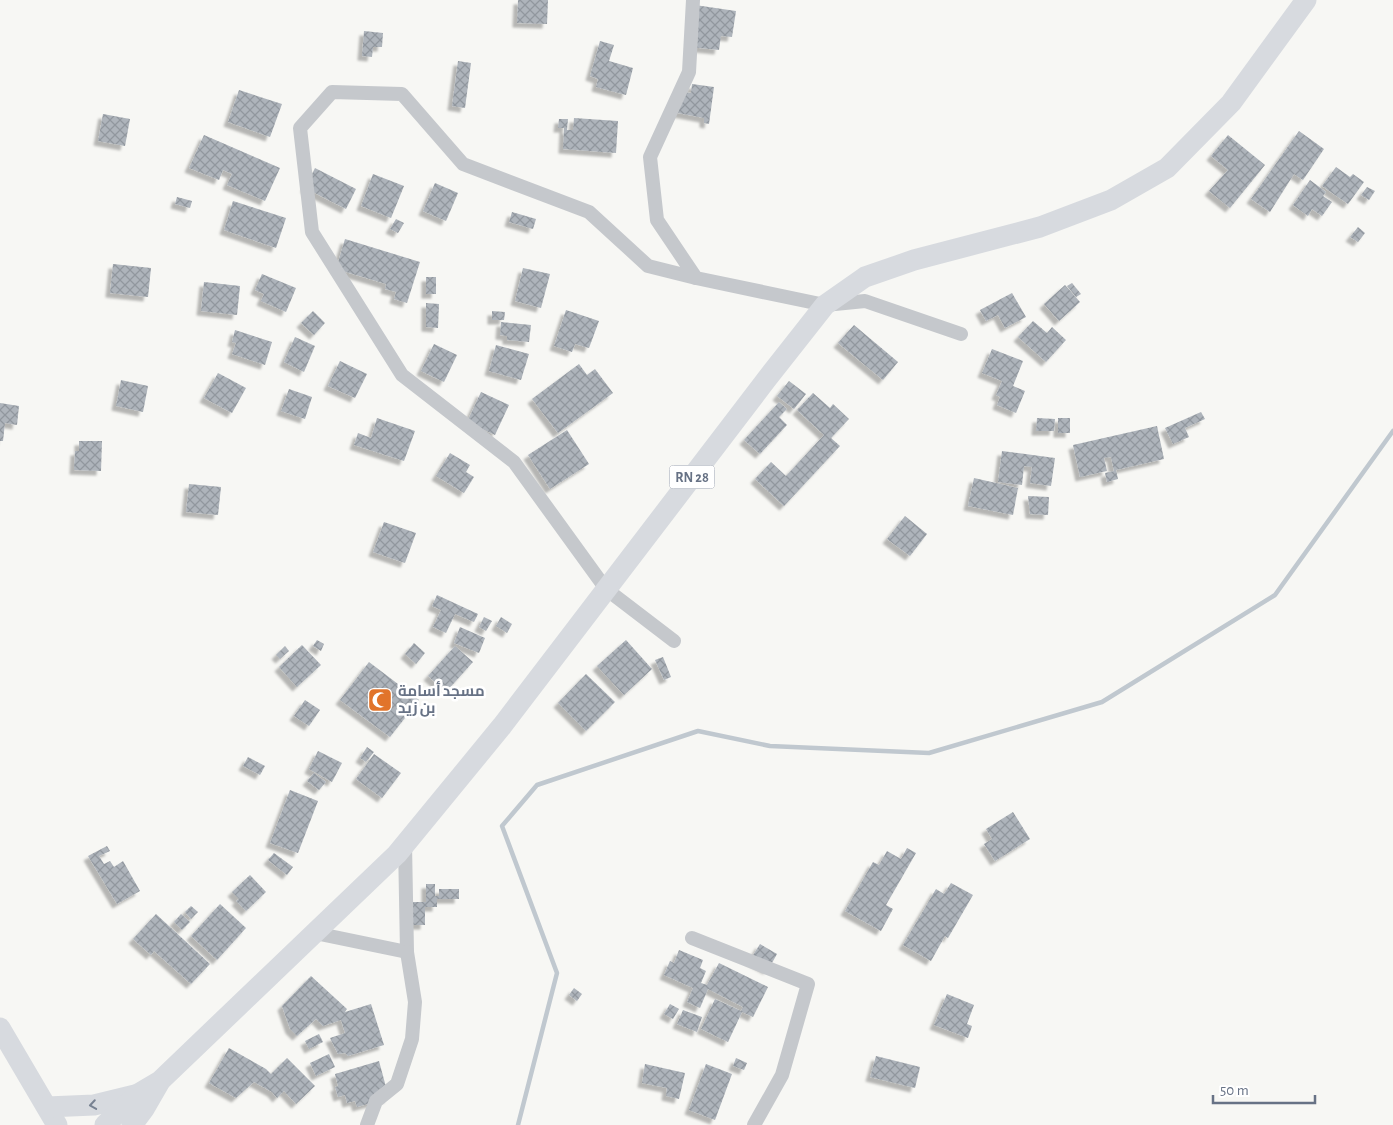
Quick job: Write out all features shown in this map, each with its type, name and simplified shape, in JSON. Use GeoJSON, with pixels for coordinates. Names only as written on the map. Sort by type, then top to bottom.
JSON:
{"type":"FeatureCollection","features":[{"type":"Feature","properties":{"kind":"main road","name":"RN 28"},"geometry":{"type":"LineString","coordinates":[[105,1125],[139,1113],[160,1081],[315,934],[405,844],[502,726],[825,305],[865,277],[914,260],[1040,227],[1111,200],[1167,168],[1231,103],[1306,0]]}},
{"type":"Feature","properties":{"kind":"main road"},"geometry":{"type":"LineString","coordinates":[[0,1028],[52,1116],[94,1105],[139,1113]]}},
{"type":"Feature","properties":{"kind":"street"},"geometry":{"type":"LineString","coordinates":[[694,0],[689,72],[650,157],[658,220],[696,278]]}},
{"type":"Feature","properties":{"kind":"street"},"geometry":{"type":"LineString","coordinates":[[674,641],[606,589],[514,462],[402,375],[312,232],[300,128],[332,92],[402,94],[463,164],[589,212],[648,266],[825,305],[865,301],[961,334]]}},
{"type":"Feature","properties":{"kind":"street"},"geometry":{"type":"LineString","coordinates":[[367,1125],[376,1102],[397,1084],[412,1039],[414,1002],[407,952],[405,844]]}},
{"type":"Feature","properties":{"kind":"street"},"geometry":{"type":"LineString","coordinates":[[315,934],[407,952]]}},
{"type":"Feature","properties":{"kind":"street"},"geometry":{"type":"LineString","coordinates":[[692,938],[808,984],[782,1075],[754,1125]]}},
{"type":"Feature","properties":{"kind":"building"},"geometry":{"type":"Polygon","coordinates":[[[518,0],[548,0],[547,24],[517,23],[518,0]]]}},
{"type":"Feature","properties":{"kind":"building"},"geometry":{"type":"Polygon","coordinates":[[[695,5],[736,11],[732,37],[721,36],[719,50],[690,47],[695,5]]]}},
{"type":"Feature","properties":{"kind":"building"},"geometry":{"type":"Polygon","coordinates":[[[364,31],[383,33],[382,47],[373,47],[372,57],[362,56],[364,31]]]}},
{"type":"Feature","properties":{"kind":"building"},"geometry":{"type":"Polygon","coordinates":[[[600,41],[614,45],[609,61],[633,68],[626,95],[596,87],[598,79],[590,76],[600,41]]]}},
{"type":"Feature","properties":{"kind":"building"},"geometry":{"type":"Polygon","coordinates":[[[458,61],[471,63],[465,108],[452,106],[458,61]]]}},
{"type":"Feature","properties":{"kind":"building"},"geometry":{"type":"Polygon","coordinates":[[[692,84],[714,87],[709,124],[704,123],[704,118],[678,113],[682,92],[691,93],[692,84]]]}},
{"type":"Feature","properties":{"kind":"building"},"geometry":{"type":"Polygon","coordinates":[[[239,90],[282,104],[270,137],[228,122],[239,90]]]}},
{"type":"Feature","properties":{"kind":"building"},"geometry":{"type":"Polygon","coordinates":[[[103,114],[130,119],[125,146],[98,141],[103,114]]]}},
{"type":"Feature","properties":{"kind":"building"},"geometry":{"type":"Polygon","coordinates":[[[574,118],[618,121],[616,153],[563,149],[564,128],[558,128],[559,119],[568,119],[567,130],[573,130],[574,118]]]}},
{"type":"Feature","properties":{"kind":"building"},"geometry":{"type":"Polygon","coordinates":[[[1299,131],[1324,149],[1303,180],[1294,174],[1270,212],[1251,199],[1299,131]]]}},
{"type":"Feature","properties":{"kind":"building"},"geometry":{"type":"Polygon","coordinates":[[[204,135],[280,168],[265,201],[227,185],[232,174],[223,170],[219,180],[189,168],[204,135]]]}},
{"type":"Feature","properties":{"kind":"building"},"geometry":{"type":"Polygon","coordinates":[[[1228,135],[1265,165],[1230,208],[1209,191],[1228,170],[1211,156],[1228,135]]]}},
{"type":"Feature","properties":{"kind":"building"},"geometry":{"type":"Polygon","coordinates":[[[1336,167],[1350,177],[1353,174],[1364,182],[1348,204],[1322,186],[1336,167]]]}},
{"type":"Feature","properties":{"kind":"building"},"geometry":{"type":"Polygon","coordinates":[[[315,168],[356,189],[346,209],[305,188],[315,168]]]}},
{"type":"Feature","properties":{"kind":"building"},"geometry":{"type":"Polygon","coordinates":[[[373,174],[404,186],[391,218],[361,206],[373,174]]]}},
{"type":"Feature","properties":{"kind":"building"},"geometry":{"type":"Polygon","coordinates":[[[1310,180],[1326,192],[1323,196],[1332,202],[1322,216],[1312,209],[1308,216],[1293,205],[1310,180]]]}},
{"type":"Feature","properties":{"kind":"building"},"geometry":{"type":"Polygon","coordinates":[[[435,183],[458,193],[446,221],[423,211],[435,183]]]}},
{"type":"Feature","properties":{"kind":"building"},"geometry":{"type":"Polygon","coordinates":[[[1367,187],[1375,191],[1369,200],[1361,195],[1367,187]]]}},
{"type":"Feature","properties":{"kind":"building"},"geometry":{"type":"Polygon","coordinates":[[[177,197],[192,201],[190,208],[175,204],[177,197]]]}},
{"type":"Feature","properties":{"kind":"building"},"geometry":{"type":"Polygon","coordinates":[[[233,201],[286,218],[276,248],[224,230],[233,201]]]}},
{"type":"Feature","properties":{"kind":"building"},"geometry":{"type":"Polygon","coordinates":[[[512,212],[536,219],[533,229],[509,222],[512,212]]]}},
{"type":"Feature","properties":{"kind":"building"},"geometry":{"type":"Polygon","coordinates":[[[396,219],[404,223],[398,233],[390,229],[396,219]]]}},
{"type":"Feature","properties":{"kind":"building"},"geometry":{"type":"Polygon","coordinates":[[[1358,227],[1365,233],[1358,242],[1350,237],[1358,227]]]}},
{"type":"Feature","properties":{"kind":"building"},"geometry":{"type":"Polygon","coordinates":[[[345,239],[420,262],[407,303],[394,299],[396,292],[385,289],[386,284],[336,269],[345,239]]]}},
{"type":"Feature","properties":{"kind":"building"},"geometry":{"type":"Polygon","coordinates":[[[113,264],[151,268],[148,297],[110,293],[113,264]]]}},
{"type":"Feature","properties":{"kind":"building"},"geometry":{"type":"Polygon","coordinates":[[[523,268],[550,274],[541,308],[515,301],[523,268]]]}},
{"type":"Feature","properties":{"kind":"building"},"geometry":{"type":"Polygon","coordinates":[[[262,274],[296,288],[286,312],[261,301],[264,294],[255,290],[262,274]]]}},
{"type":"Feature","properties":{"kind":"building"},"geometry":{"type":"Polygon","coordinates":[[[426,277],[436,277],[436,294],[426,294],[426,277]]]}},
{"type":"Feature","properties":{"kind":"building"},"geometry":{"type":"Polygon","coordinates":[[[204,282],[240,286],[237,315],[201,311],[204,282]]]}},
{"type":"Feature","properties":{"kind":"building"},"geometry":{"type":"Polygon","coordinates":[[[1072,283],[1081,294],[1076,297],[1067,286],[1072,283]]]}},
{"type":"Feature","properties":{"kind":"building"},"geometry":{"type":"Polygon","coordinates":[[[1065,285],[1080,302],[1059,321],[1044,304],[1065,285]]]}},
{"type":"Feature","properties":{"kind":"building"},"geometry":{"type":"Polygon","coordinates":[[[1012,293],[1026,317],[1005,328],[998,315],[986,321],[980,310],[1012,293]]]}},
{"type":"Feature","properties":{"kind":"building"},"geometry":{"type":"Polygon","coordinates":[[[426,303],[439,304],[438,328],[426,327],[426,303]]]}},
{"type":"Feature","properties":{"kind":"building"},"geometry":{"type":"Polygon","coordinates":[[[566,310],[599,321],[589,348],[575,344],[572,352],[554,346],[566,310]]]}},
{"type":"Feature","properties":{"kind":"building"},"geometry":{"type":"Polygon","coordinates":[[[313,311],[325,323],[314,335],[301,323],[313,311]]]}},
{"type":"Feature","properties":{"kind":"building"},"geometry":{"type":"Polygon","coordinates":[[[492,311],[505,312],[504,320],[492,320],[492,311]]]}},
{"type":"Feature","properties":{"kind":"building"},"geometry":{"type":"Polygon","coordinates":[[[1033,321],[1047,333],[1052,327],[1066,340],[1046,362],[1018,337],[1033,321]]]}},
{"type":"Feature","properties":{"kind":"building"},"geometry":{"type":"Polygon","coordinates":[[[501,322],[531,325],[529,342],[507,340],[507,336],[500,335],[501,322]]]}},
{"type":"Feature","properties":{"kind":"building"},"geometry":{"type":"Polygon","coordinates":[[[854,325],[898,362],[883,380],[838,343],[854,325]]]}},
{"type":"Feature","properties":{"kind":"building"},"geometry":{"type":"Polygon","coordinates":[[[235,330],[272,342],[265,365],[232,354],[236,343],[232,342],[235,330]]]}},
{"type":"Feature","properties":{"kind":"building"},"geometry":{"type":"Polygon","coordinates":[[[295,337],[315,346],[304,372],[284,362],[295,337]]]}},
{"type":"Feature","properties":{"kind":"building"},"geometry":{"type":"Polygon","coordinates":[[[434,344],[457,355],[444,382],[421,371],[434,344]]]}},
{"type":"Feature","properties":{"kind":"building"},"geometry":{"type":"Polygon","coordinates":[[[496,345],[529,354],[521,380],[489,371],[496,345]]]}},
{"type":"Feature","properties":{"kind":"building"},"geometry":{"type":"Polygon","coordinates":[[[992,349],[1023,361],[1013,386],[1025,391],[1016,413],[997,405],[1000,397],[996,395],[1002,381],[982,373],[992,349]]]}},
{"type":"Feature","properties":{"kind":"building"},"geometry":{"type":"Polygon","coordinates":[[[340,361],[367,374],[355,398],[328,386],[340,361]]]}},
{"type":"Feature","properties":{"kind":"building"},"geometry":{"type":"Polygon","coordinates":[[[579,364],[587,375],[595,369],[613,393],[558,433],[532,399],[579,364]]]}},
{"type":"Feature","properties":{"kind":"building"},"geometry":{"type":"Polygon","coordinates":[[[218,373],[246,388],[232,413],[204,398],[218,373]]]}},
{"type":"Feature","properties":{"kind":"building"},"geometry":{"type":"Polygon","coordinates":[[[121,380],[148,386],[143,412],[116,406],[121,380]]]}},
{"type":"Feature","properties":{"kind":"building"},"geometry":{"type":"Polygon","coordinates":[[[789,381],[806,394],[794,409],[777,396],[789,381]]]}},
{"type":"Feature","properties":{"kind":"building"},"geometry":{"type":"Polygon","coordinates":[[[289,389],[312,397],[305,419],[281,411],[289,389]]]}},
{"type":"Feature","properties":{"kind":"building"},"geometry":{"type":"Polygon","coordinates":[[[481,392],[509,405],[495,435],[467,422],[481,392]]]}},
{"type":"Feature","properties":{"kind":"building"},"geometry":{"type":"Polygon","coordinates":[[[813,393],[830,408],[833,404],[849,419],[831,438],[840,446],[784,506],[755,479],[771,462],[786,476],[824,435],[797,410],[813,393]]]}},
{"type":"Feature","properties":{"kind":"building"},"geometry":{"type":"Polygon","coordinates":[[[779,402],[787,409],[779,417],[787,425],[760,454],[744,440],[779,402]]]}},
{"type":"Feature","properties":{"kind":"building"},"geometry":{"type":"Polygon","coordinates":[[[0,403],[19,406],[17,425],[5,423],[3,441],[0,441],[0,403]]]}},
{"type":"Feature","properties":{"kind":"building"},"geometry":{"type":"Polygon","coordinates":[[[1201,412],[1205,419],[1185,428],[1189,437],[1173,444],[1165,428],[1201,412]]]}},
{"type":"Feature","properties":{"kind":"building"},"geometry":{"type":"Polygon","coordinates":[[[377,418],[415,431],[404,461],[354,445],[358,433],[371,438],[377,418]]]}},
{"type":"Feature","properties":{"kind":"building"},"geometry":{"type":"Polygon","coordinates":[[[1037,418],[1055,419],[1054,431],[1036,431],[1037,418]]]}},
{"type":"Feature","properties":{"kind":"building"},"geometry":{"type":"Polygon","coordinates":[[[1058,418],[1070,418],[1070,433],[1058,433],[1058,418]]]}},
{"type":"Feature","properties":{"kind":"building"},"geometry":{"type":"Polygon","coordinates":[[[1157,426],[1164,459],[1116,470],[1118,479],[1107,482],[1105,473],[1114,471],[1111,457],[1104,458],[1107,471],[1080,477],[1073,445],[1157,426]]]}},
{"type":"Feature","properties":{"kind":"building"},"geometry":{"type":"Polygon","coordinates":[[[567,430],[589,464],[550,489],[528,455],[567,430]]]}},
{"type":"Feature","properties":{"kind":"building"},"geometry":{"type":"Polygon","coordinates":[[[79,441],[102,441],[101,471],[74,470],[75,451],[79,451],[79,441]]]}},
{"type":"Feature","properties":{"kind":"building"},"geometry":{"type":"Polygon","coordinates":[[[1002,451],[1055,458],[1051,486],[1030,483],[1032,467],[1024,466],[1022,485],[998,482],[1002,451]]]}},
{"type":"Feature","properties":{"kind":"building"},"geometry":{"type":"Polygon","coordinates":[[[450,453],[470,465],[466,472],[474,477],[464,493],[436,476],[450,453]]]}},
{"type":"Feature","properties":{"kind":"building"},"geometry":{"type":"Polygon","coordinates":[[[974,478],[1018,488],[1013,515],[968,506],[974,478]]]}},
{"type":"Feature","properties":{"kind":"building"},"geometry":{"type":"Polygon","coordinates":[[[189,484],[221,487],[218,515],[186,512],[189,484]]]}},
{"type":"Feature","properties":{"kind":"building"},"geometry":{"type":"Polygon","coordinates":[[[1028,496],[1049,497],[1048,515],[1030,514],[1028,496]]]}},
{"type":"Feature","properties":{"kind":"building"},"geometry":{"type":"Polygon","coordinates":[[[905,516],[927,534],[910,556],[887,539],[905,516]]]}},
{"type":"Feature","properties":{"kind":"building"},"geometry":{"type":"Polygon","coordinates":[[[384,522],[416,533],[405,563],[373,552],[384,522]]]}},
{"type":"Feature","properties":{"kind":"building"},"geometry":{"type":"Polygon","coordinates":[[[437,595],[478,614],[474,622],[455,614],[446,633],[433,627],[441,610],[432,606],[437,595]]]}},
{"type":"Feature","properties":{"kind":"building"},"geometry":{"type":"Polygon","coordinates":[[[484,617],[492,621],[486,631],[479,627],[484,617]]]}},
{"type":"Feature","properties":{"kind":"building"},"geometry":{"type":"Polygon","coordinates":[[[501,617],[512,624],[507,633],[496,626],[501,617]]]}},
{"type":"Feature","properties":{"kind":"building"},"geometry":{"type":"Polygon","coordinates":[[[460,627],[485,638],[479,653],[454,643],[460,627]]]}},
{"type":"Feature","properties":{"kind":"building"},"geometry":{"type":"Polygon","coordinates":[[[317,640],[324,644],[321,651],[313,646],[317,640]]]}},
{"type":"Feature","properties":{"kind":"building"},"geometry":{"type":"Polygon","coordinates":[[[626,640],[652,669],[624,695],[597,666],[626,640]]]}},
{"type":"Feature","properties":{"kind":"building"},"geometry":{"type":"Polygon","coordinates":[[[414,643],[425,653],[416,664],[405,654],[414,643]]]}},
{"type":"Feature","properties":{"kind":"building"},"geometry":{"type":"Polygon","coordinates":[[[302,645],[321,665],[297,687],[279,667],[302,645]]]}},
{"type":"Feature","properties":{"kind":"building"},"geometry":{"type":"Polygon","coordinates":[[[285,646],[289,651],[280,659],[276,655],[285,646]]]}},
{"type":"Feature","properties":{"kind":"building"},"geometry":{"type":"Polygon","coordinates":[[[455,646],[473,662],[446,692],[428,676],[455,646]]]}},
{"type":"Feature","properties":{"kind":"building"},"geometry":{"type":"Polygon","coordinates":[[[663,657],[671,677],[664,680],[655,660],[663,657]]]}},
{"type":"Feature","properties":{"kind":"building","name":"مسجد أسامة بن زيد"},"geometry":{"type":"Polygon","coordinates":[[[369,662],[419,700],[390,737],[340,700],[369,662]]]}},
{"type":"Feature","properties":{"kind":"building"},"geometry":{"type":"Polygon","coordinates":[[[586,674],[615,702],[586,731],[558,703],[586,674]]]}},
{"type":"Feature","properties":{"kind":"building"},"geometry":{"type":"Polygon","coordinates":[[[305,700],[320,710],[309,726],[294,716],[305,700]]]}},
{"type":"Feature","properties":{"kind":"building"},"geometry":{"type":"Polygon","coordinates":[[[367,747],[374,752],[366,762],[360,758],[367,747]]]}},
{"type":"Feature","properties":{"kind":"building"},"geometry":{"type":"Polygon","coordinates":[[[318,751],[342,763],[332,782],[309,769],[318,751]]]}},
{"type":"Feature","properties":{"kind":"building"},"geometry":{"type":"Polygon","coordinates":[[[374,754],[401,773],[382,798],[356,779],[374,754]]]}},
{"type":"Feature","properties":{"kind":"building"},"geometry":{"type":"Polygon","coordinates":[[[248,757],[265,766],[260,775],[243,766],[248,757]]]}},
{"type":"Feature","properties":{"kind":"building"},"geometry":{"type":"Polygon","coordinates":[[[314,773],[326,782],[319,790],[307,781],[314,773]]]}},
{"type":"Feature","properties":{"kind":"building"},"geometry":{"type":"Polygon","coordinates":[[[290,790],[318,801],[298,853],[270,843],[290,790]]]}},
{"type":"Feature","properties":{"kind":"building"},"geometry":{"type":"Polygon","coordinates":[[[1013,812],[1030,839],[995,861],[984,844],[992,839],[986,829],[1013,812]]]}},
{"type":"Feature","properties":{"kind":"building"},"geometry":{"type":"Polygon","coordinates":[[[107,846],[110,851],[99,856],[104,864],[110,861],[114,867],[123,861],[140,891],[117,904],[88,856],[107,846]]]}},
{"type":"Feature","properties":{"kind":"building"},"geometry":{"type":"Polygon","coordinates":[[[907,848],[916,853],[886,905],[893,909],[881,931],[845,911],[873,862],[879,865],[887,851],[901,859],[907,848]]]}},
{"type":"Feature","properties":{"kind":"building"},"geometry":{"type":"Polygon","coordinates":[[[274,853],[293,867],[287,875],[268,860],[274,853]]]}},
{"type":"Feature","properties":{"kind":"building"},"geometry":{"type":"Polygon","coordinates":[[[250,875],[266,892],[246,911],[236,901],[239,899],[232,892],[250,875]]]}},
{"type":"Feature","properties":{"kind":"building"},"geometry":{"type":"Polygon","coordinates":[[[951,883],[973,895],[948,938],[945,936],[931,961],[903,945],[936,889],[944,894],[951,883]]]}},
{"type":"Feature","properties":{"kind":"building"},"geometry":{"type":"Polygon","coordinates":[[[426,884],[435,884],[435,896],[439,896],[439,889],[459,889],[459,899],[437,899],[437,907],[425,907],[425,925],[412,925],[412,902],[426,902],[426,884]]]}},
{"type":"Feature","properties":{"kind":"building"},"geometry":{"type":"Polygon","coordinates":[[[220,904],[246,928],[217,960],[191,936],[220,904]]]}},
{"type":"Feature","properties":{"kind":"building"},"geometry":{"type":"Polygon","coordinates":[[[191,906],[198,912],[191,919],[185,912],[191,906]]]}},
{"type":"Feature","properties":{"kind":"building"},"geometry":{"type":"Polygon","coordinates":[[[156,914],[210,964],[191,984],[154,951],[151,955],[133,939],[156,914]]]}},
{"type":"Feature","properties":{"kind":"building"},"geometry":{"type":"Polygon","coordinates":[[[181,914],[190,922],[182,930],[174,922],[181,914]]]}},
{"type":"Feature","properties":{"kind":"building"},"geometry":{"type":"Polygon","coordinates":[[[760,944],[777,954],[768,970],[750,960],[760,944]]]}},
{"type":"Feature","properties":{"kind":"building"},"geometry":{"type":"Polygon","coordinates":[[[679,950],[703,960],[700,968],[706,971],[701,983],[707,985],[719,963],[768,987],[753,1017],[742,1012],[728,1042],[701,1029],[715,999],[741,1011],[743,1007],[708,989],[700,1008],[687,1002],[693,988],[664,975],[670,961],[674,963],[679,950]]]}},
{"type":"Feature","properties":{"kind":"building"},"geometry":{"type":"Polygon","coordinates":[[[311,976],[347,1009],[345,1012],[371,1004],[384,1045],[348,1056],[345,1053],[338,1054],[330,1038],[345,1033],[341,1020],[323,1026],[316,1019],[297,1036],[290,1029],[282,1006],[311,976]]]}},
{"type":"Feature","properties":{"kind":"building"},"geometry":{"type":"Polygon","coordinates":[[[574,988],[582,994],[577,1001],[569,995],[574,988]]]}},
{"type":"Feature","properties":{"kind":"building"},"geometry":{"type":"Polygon","coordinates":[[[947,994],[974,1005],[967,1024],[972,1026],[968,1038],[934,1025],[947,994]]]}},
{"type":"Feature","properties":{"kind":"building"},"geometry":{"type":"Polygon","coordinates":[[[670,1004],[679,1009],[673,1019],[664,1014],[670,1004]]]}},
{"type":"Feature","properties":{"kind":"building"},"geometry":{"type":"Polygon","coordinates":[[[683,1010],[702,1017],[697,1032],[677,1024],[683,1010]]]}},
{"type":"Feature","properties":{"kind":"building"},"geometry":{"type":"Polygon","coordinates":[[[319,1034],[323,1042],[309,1049],[305,1041],[319,1034]]]}},
{"type":"Feature","properties":{"kind":"building"},"geometry":{"type":"Polygon","coordinates":[[[229,1048],[266,1069],[271,1074],[287,1058],[315,1086],[296,1104],[284,1091],[277,1098],[272,1092],[254,1082],[236,1098],[209,1083],[229,1048]]]}},
{"type":"Feature","properties":{"kind":"building"},"geometry":{"type":"Polygon","coordinates":[[[329,1054],[335,1067],[316,1076],[310,1063],[329,1054]]]}},
{"type":"Feature","properties":{"kind":"building"},"geometry":{"type":"Polygon","coordinates":[[[876,1056],[920,1067],[915,1088],[870,1077],[876,1056]]]}},
{"type":"Feature","properties":{"kind":"building"},"geometry":{"type":"Polygon","coordinates":[[[736,1058],[747,1063],[744,1070],[733,1066],[736,1058]]]}},
{"type":"Feature","properties":{"kind":"building"},"geometry":{"type":"Polygon","coordinates":[[[379,1061],[389,1098],[357,1107],[355,1101],[347,1103],[345,1095],[338,1097],[335,1087],[338,1086],[335,1074],[379,1061]]]}},
{"type":"Feature","properties":{"kind":"building"},"geometry":{"type":"Polygon","coordinates":[[[645,1064],[685,1073],[679,1099],[666,1096],[667,1088],[642,1083],[645,1064]]]}},
{"type":"Feature","properties":{"kind":"building"},"geometry":{"type":"Polygon","coordinates":[[[706,1064],[732,1074],[715,1120],[689,1110],[706,1064]]]}},
{"type":"Feature","properties":{"kind":"waterway"},"geometry":{"type":"LineString","coordinates":[[518,1125],[557,973],[502,826],[537,785],[698,731],[770,746],[929,753],[1102,702],[1275,595],[1393,431]]}},
{"type":"Feature","properties":{"kind":"place","name":"مسجد أسامة بن زيد"},"geometry":{"type":"Point","coordinates":[380,700]}}]}
